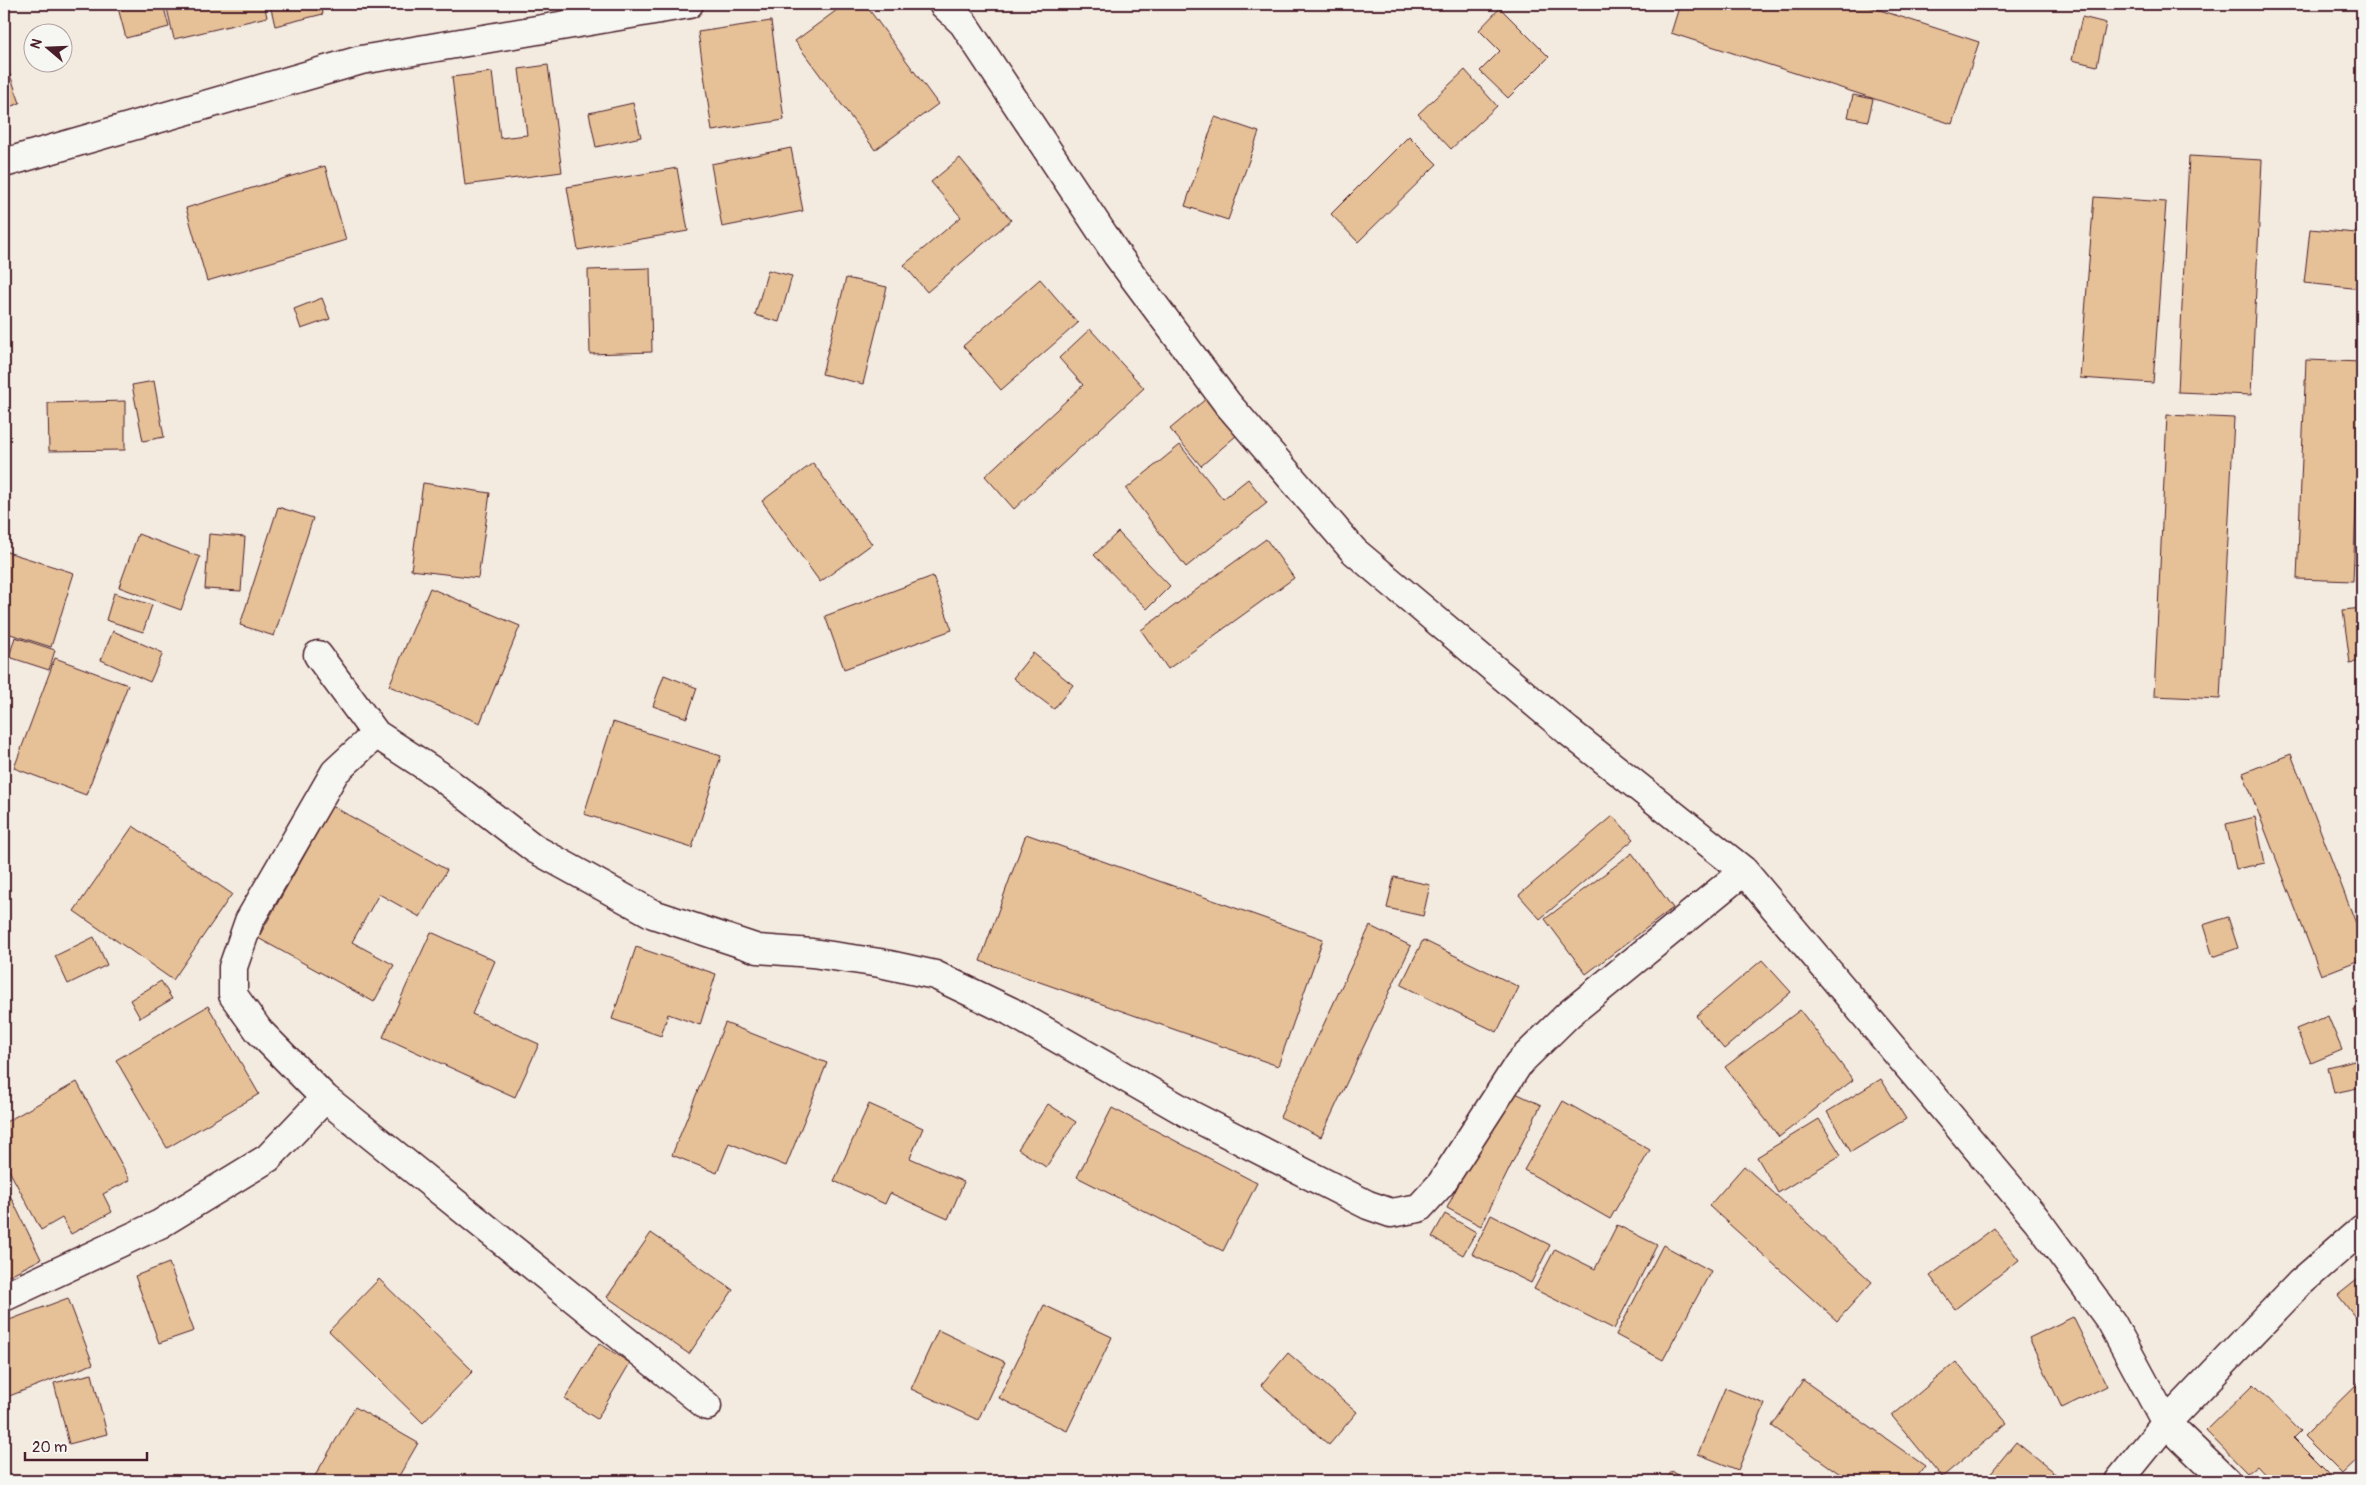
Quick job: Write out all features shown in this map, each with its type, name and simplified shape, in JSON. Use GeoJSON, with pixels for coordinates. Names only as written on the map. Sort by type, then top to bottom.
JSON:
{"type":"FeatureCollection","features":[{"type":"Feature","properties":{"kind":"street"},"geometry":{"type":"LineString","coordinates":[[4,163],[361,60],[689,4]]}},
{"type":"Feature","properties":{"kind":"street"},"geometry":{"type":"LineString","coordinates":[[943,4],[963,23],[1117,256],[1221,395],[1354,551],[1568,731],[1744,870],[2037,1220],[2112,1323],[2166,1423],[2226,1481]]}},
{"type":"Feature","properties":{"kind":"street"},"geometry":{"type":"LineString","coordinates":[[318,655],[376,734],[439,775],[535,850],[653,914],[758,949],[812,953],[880,963],[935,975],[1010,1011],[1200,1119],[1368,1205],[1391,1213],[1419,1208],[1425,1202],[1440,1184],[1519,1063],[1569,1014],[1744,870]]}},
{"type":"Feature","properties":{"kind":"street"},"geometry":{"type":"LineString","coordinates":[[376,734],[335,772],[249,921],[233,967],[233,995],[259,1031],[325,1098],[707,1406]]}},
{"type":"Feature","properties":{"kind":"street"},"geometry":{"type":"LineString","coordinates":[[4,1297],[160,1224],[268,1158],[325,1098]]}},
{"type":"Feature","properties":{"kind":"street"},"geometry":{"type":"LineString","coordinates":[[2119,1481],[2166,1423],[2300,1283],[2362,1229]]}},
{"type":"Feature","properties":{"kind":"building"},"geometry":{"type":"Polygon","coordinates":[[[117,4],[163,4],[169,27],[126,38],[117,4]]]}},
{"type":"Feature","properties":{"kind":"building"},"geometry":{"type":"Polygon","coordinates":[[[166,4],[264,4],[267,17],[174,39],[166,4]]]}},
{"type":"Feature","properties":{"kind":"building"},"geometry":{"type":"Polygon","coordinates":[[[270,4],[321,4],[323,14],[275,26],[270,4]]]}},
{"type":"Feature","properties":{"kind":"building"},"geometry":{"type":"Polygon","coordinates":[[[845,4],[865,4],[938,104],[875,150],[795,41],[845,4]]]}},
{"type":"Feature","properties":{"kind":"building"},"geometry":{"type":"Polygon","coordinates":[[[1680,4],[1861,4],[1979,42],[1952,124],[1671,33],[1680,4]]]}},
{"type":"Feature","properties":{"kind":"building"},"geometry":{"type":"Polygon","coordinates":[[[1500,8],[1549,57],[1508,98],[1480,71],[1500,51],[1479,30],[1500,8]]]}},
{"type":"Feature","properties":{"kind":"building"},"geometry":{"type":"Polygon","coordinates":[[[2082,17],[2106,23],[2097,66],[2072,60],[2082,17]]]}},
{"type":"Feature","properties":{"kind":"building"},"geometry":{"type":"Polygon","coordinates":[[[771,21],[784,120],[712,131],[698,32],[771,21]]]}},
{"type":"Feature","properties":{"kind":"building"},"geometry":{"type":"Polygon","coordinates":[[[4,58],[20,103],[4,109],[4,58]]]}},
{"type":"Feature","properties":{"kind":"building"},"geometry":{"type":"Polygon","coordinates":[[[548,65],[562,172],[465,185],[452,77],[492,72],[500,138],[527,135],[519,69],[548,65]]]}},
{"type":"Feature","properties":{"kind":"building"},"geometry":{"type":"Polygon","coordinates":[[[1465,70],[1497,106],[1451,149],[1418,114],[1465,70]]]}},
{"type":"Feature","properties":{"kind":"building"},"geometry":{"type":"Polygon","coordinates":[[[1853,95],[1873,99],[1868,121],[1848,117],[1853,95]]]}},
{"type":"Feature","properties":{"kind":"building"},"geometry":{"type":"Polygon","coordinates":[[[633,103],[641,137],[596,147],[589,113],[633,103]]]}},
{"type":"Feature","properties":{"kind":"building"},"geometry":{"type":"Polygon","coordinates":[[[1215,117],[1259,132],[1228,220],[1185,206],[1215,117]]]}},
{"type":"Feature","properties":{"kind":"building"},"geometry":{"type":"Polygon","coordinates":[[[1409,136],[1437,164],[1358,242],[1331,214],[1409,136]]]}},
{"type":"Feature","properties":{"kind":"building"},"geometry":{"type":"Polygon","coordinates":[[[791,148],[803,211],[722,227],[711,164],[791,148]]]}},
{"type":"Feature","properties":{"kind":"building"},"geometry":{"type":"Polygon","coordinates":[[[2189,156],[2262,160],[2251,395],[2178,392],[2189,156]]]}},
{"type":"Feature","properties":{"kind":"building"},"geometry":{"type":"Polygon","coordinates":[[[960,158],[1011,220],[927,292],[904,265],[961,217],[931,182],[960,158]]]}},
{"type":"Feature","properties":{"kind":"building"},"geometry":{"type":"Polygon","coordinates":[[[325,166],[346,240],[207,281],[186,208],[325,166]]]}},
{"type":"Feature","properties":{"kind":"building"},"geometry":{"type":"Polygon","coordinates":[[[677,168],[688,231],[578,250],[567,187],[677,168]]]}},
{"type":"Feature","properties":{"kind":"building"},"geometry":{"type":"Polygon","coordinates":[[[2361,180],[2362,289],[2304,283],[2310,229],[2356,233],[2361,180]]]}},
{"type":"Feature","properties":{"kind":"building"},"geometry":{"type":"Polygon","coordinates":[[[2094,197],[2166,202],[2153,383],[2080,378],[2094,197]]]}},
{"type":"Feature","properties":{"kind":"building"},"geometry":{"type":"Polygon","coordinates":[[[650,268],[652,352],[590,354],[588,270],[650,268]]]}},
{"type":"Feature","properties":{"kind":"building"},"geometry":{"type":"Polygon","coordinates":[[[768,270],[792,276],[779,322],[755,315],[768,270]]]}},
{"type":"Feature","properties":{"kind":"building"},"geometry":{"type":"Polygon","coordinates":[[[846,278],[887,287],[863,384],[822,374],[846,278]]]}},
{"type":"Feature","properties":{"kind":"building"},"geometry":{"type":"Polygon","coordinates":[[[1040,279],[1078,323],[1001,390],[963,346],[1040,279]]]}},
{"type":"Feature","properties":{"kind":"building"},"geometry":{"type":"Polygon","coordinates":[[[322,298],[330,319],[301,329],[294,309],[322,298]]]}},
{"type":"Feature","properties":{"kind":"building"},"geometry":{"type":"Polygon","coordinates":[[[1090,329],[1144,388],[1014,509],[985,476],[1083,385],[1059,358],[1090,329]]]}},
{"type":"Feature","properties":{"kind":"building"},"geometry":{"type":"Polygon","coordinates":[[[2306,360],[2362,362],[2353,581],[2297,579],[2306,360]]]}},
{"type":"Feature","properties":{"kind":"building"},"geometry":{"type":"Polygon","coordinates":[[[154,381],[164,437],[143,441],[132,385],[154,381]]]}},
{"type":"Feature","properties":{"kind":"building"},"geometry":{"type":"Polygon","coordinates":[[[1207,398],[1237,435],[1201,466],[1170,429],[1207,398]]]}},
{"type":"Feature","properties":{"kind":"building"},"geometry":{"type":"Polygon","coordinates":[[[125,401],[125,450],[49,451],[48,403],[125,401]]]}},
{"type":"Feature","properties":{"kind":"building"},"geometry":{"type":"Polygon","coordinates":[[[2167,415],[2234,418],[2220,699],[2154,696],[2167,415]]]}},
{"type":"Feature","properties":{"kind":"building"},"geometry":{"type":"Polygon","coordinates":[[[1180,445],[1223,499],[1248,479],[1267,503],[1186,567],[1126,489],[1180,445]]]}},
{"type":"Feature","properties":{"kind":"building"},"geometry":{"type":"Polygon","coordinates":[[[813,463],[872,544],[820,582],[762,501],[813,463]]]}},
{"type":"Feature","properties":{"kind":"building"},"geometry":{"type":"Polygon","coordinates":[[[423,483],[490,493],[478,578],[411,570],[423,483]]]}},
{"type":"Feature","properties":{"kind":"building"},"geometry":{"type":"Polygon","coordinates":[[[278,507],[313,518],[274,636],[240,625],[278,507]]]}},
{"type":"Feature","properties":{"kind":"building"},"geometry":{"type":"Polygon","coordinates":[[[1118,532],[1170,586],[1147,609],[1094,555],[1118,532]]]}},
{"type":"Feature","properties":{"kind":"building"},"geometry":{"type":"Polygon","coordinates":[[[138,534],[200,557],[181,610],[119,587],[138,534]]]}},
{"type":"Feature","properties":{"kind":"building"},"geometry":{"type":"Polygon","coordinates":[[[209,534],[245,537],[241,591],[205,589],[209,534]]]}},
{"type":"Feature","properties":{"kind":"building"},"geometry":{"type":"Polygon","coordinates":[[[1266,539],[1294,578],[1168,669],[1141,630],[1266,539]]]}},
{"type":"Feature","properties":{"kind":"building"},"geometry":{"type":"Polygon","coordinates":[[[4,551],[74,573],[51,647],[4,632],[4,551]]]}},
{"type":"Feature","properties":{"kind":"building"},"geometry":{"type":"Polygon","coordinates":[[[933,576],[952,630],[844,669],[825,616],[933,576]]]}},
{"type":"Feature","properties":{"kind":"building"},"geometry":{"type":"Polygon","coordinates":[[[430,588],[520,626],[480,723],[389,686],[430,588]]]}},
{"type":"Feature","properties":{"kind":"building"},"geometry":{"type":"Polygon","coordinates":[[[114,593],[152,605],[143,632],[106,620],[114,593]]]}},
{"type":"Feature","properties":{"kind":"building"},"geometry":{"type":"Polygon","coordinates":[[[2362,608],[2362,661],[2350,663],[2343,610],[2362,608]]]}},
{"type":"Feature","properties":{"kind":"building"},"geometry":{"type":"Polygon","coordinates":[[[113,631],[163,653],[150,682],[101,660],[113,631]]]}},
{"type":"Feature","properties":{"kind":"building"},"geometry":{"type":"Polygon","coordinates":[[[15,637],[55,650],[49,670],[9,657],[15,637]]]}},
{"type":"Feature","properties":{"kind":"building"},"geometry":{"type":"Polygon","coordinates":[[[1033,653],[1073,685],[1054,709],[1013,678],[1033,653]]]}},
{"type":"Feature","properties":{"kind":"building"},"geometry":{"type":"Polygon","coordinates":[[[55,658],[128,685],[86,795],[14,768],[55,658]]]}},
{"type":"Feature","properties":{"kind":"building"},"geometry":{"type":"Polygon","coordinates":[[[664,675],[697,688],[687,718],[653,706],[664,675]]]}},
{"type":"Feature","properties":{"kind":"building"},"geometry":{"type":"Polygon","coordinates":[[[613,722],[721,756],[692,848],[584,814],[613,722]]]}},
{"type":"Feature","properties":{"kind":"building"},"geometry":{"type":"Polygon","coordinates":[[[2291,754],[2362,939],[2362,959],[2321,975],[2243,773],[2291,754]]]}},
{"type":"Feature","properties":{"kind":"building"},"geometry":{"type":"Polygon","coordinates":[[[332,806],[447,870],[420,917],[379,894],[352,942],[394,965],[374,1002],[258,938],[332,806]]]}},
{"type":"Feature","properties":{"kind":"building"},"geometry":{"type":"Polygon","coordinates":[[[1613,816],[1634,839],[1540,919],[1519,895],[1613,816]]]}},
{"type":"Feature","properties":{"kind":"building"},"geometry":{"type":"Polygon","coordinates":[[[2255,817],[2265,863],[2236,869],[2226,824],[2255,817]]]}},
{"type":"Feature","properties":{"kind":"building"},"geometry":{"type":"Polygon","coordinates":[[[133,826],[232,894],[173,980],[74,911],[133,826]]]}},
{"type":"Feature","properties":{"kind":"building"},"geometry":{"type":"Polygon","coordinates":[[[1026,834],[1323,939],[1278,1066],[980,961],[1026,834]]]}},
{"type":"Feature","properties":{"kind":"building"},"geometry":{"type":"Polygon","coordinates":[[[1632,853],[1673,908],[1586,974],[1545,919],[1632,853]]]}},
{"type":"Feature","properties":{"kind":"building"},"geometry":{"type":"Polygon","coordinates":[[[1394,877],[1430,885],[1423,916],[1387,908],[1394,877]]]}},
{"type":"Feature","properties":{"kind":"building"},"geometry":{"type":"Polygon","coordinates":[[[2228,917],[2238,948],[2213,957],[2203,925],[2228,917]]]}},
{"type":"Feature","properties":{"kind":"building"},"geometry":{"type":"Polygon","coordinates":[[[1370,926],[1411,946],[1321,1137],[1280,1117],[1370,926]]]}},
{"type":"Feature","properties":{"kind":"building"},"geometry":{"type":"Polygon","coordinates":[[[431,932],[495,961],[472,1014],[539,1044],[515,1097],[383,1037],[431,932]]]}},
{"type":"Feature","properties":{"kind":"building"},"geometry":{"type":"Polygon","coordinates":[[[94,937],[107,965],[68,984],[55,956],[94,937]]]}},
{"type":"Feature","properties":{"kind":"building"},"geometry":{"type":"Polygon","coordinates":[[[1423,940],[1519,987],[1497,1032],[1401,985],[1423,940]]]}},
{"type":"Feature","properties":{"kind":"building"},"geometry":{"type":"Polygon","coordinates":[[[636,947],[716,974],[700,1025],[668,1014],[661,1036],[612,1019],[636,947]]]}},
{"type":"Feature","properties":{"kind":"building"},"geometry":{"type":"Polygon","coordinates":[[[1762,960],[1791,992],[1724,1049],[1696,1016],[1762,960]]]}},
{"type":"Feature","properties":{"kind":"building"},"geometry":{"type":"Polygon","coordinates":[[[161,981],[172,999],[140,1018],[130,1000],[161,981]]]}},
{"type":"Feature","properties":{"kind":"building"},"geometry":{"type":"Polygon","coordinates":[[[208,1006],[259,1094],[167,1148],[116,1060],[208,1006]]]}},
{"type":"Feature","properties":{"kind":"building"},"geometry":{"type":"Polygon","coordinates":[[[2362,1007],[2362,1043],[2354,1009],[2362,1007]]]}},
{"type":"Feature","properties":{"kind":"building"},"geometry":{"type":"Polygon","coordinates":[[[1800,1010],[1853,1080],[1779,1137],[1725,1067],[1800,1010]]]}},
{"type":"Feature","properties":{"kind":"building"},"geometry":{"type":"Polygon","coordinates":[[[2328,1016],[2342,1050],[2311,1063],[2296,1029],[2328,1016]]]}},
{"type":"Feature","properties":{"kind":"building"},"geometry":{"type":"Polygon","coordinates":[[[725,1023],[827,1063],[786,1166],[729,1143],[717,1173],[672,1155],[725,1023]]]}},
{"type":"Feature","properties":{"kind":"building"},"geometry":{"type":"Polygon","coordinates":[[[2362,1058],[2362,1087],[2334,1093],[2328,1067],[2362,1058]]]}},
{"type":"Feature","properties":{"kind":"building"},"geometry":{"type":"Polygon","coordinates":[[[1881,1079],[1906,1119],[1851,1152],[1827,1112],[1881,1079]]]}},
{"type":"Feature","properties":{"kind":"building"},"geometry":{"type":"Polygon","coordinates":[[[77,1082],[130,1180],[103,1194],[112,1212],[71,1234],[62,1218],[41,1230],[4,1161],[4,1123],[77,1082]]]}},
{"type":"Feature","properties":{"kind":"building"},"geometry":{"type":"Polygon","coordinates":[[[1505,1088],[1541,1105],[1481,1226],[1447,1208],[1505,1088]]]}},
{"type":"Feature","properties":{"kind":"building"},"geometry":{"type":"Polygon","coordinates":[[[1563,1101],[1650,1150],[1610,1219],[1524,1170],[1563,1101]]]}},
{"type":"Feature","properties":{"kind":"building"},"geometry":{"type":"Polygon","coordinates":[[[869,1104],[923,1128],[910,1158],[964,1182],[948,1219],[890,1193],[885,1204],[834,1181],[869,1104]]]}},
{"type":"Feature","properties":{"kind":"building"},"geometry":{"type":"Polygon","coordinates":[[[1048,1104],[1076,1122],[1046,1167],[1018,1149],[1048,1104]]]}},
{"type":"Feature","properties":{"kind":"building"},"geometry":{"type":"Polygon","coordinates":[[[1112,1108],[1257,1183],[1223,1251],[1077,1177],[1112,1108]]]}},
{"type":"Feature","properties":{"kind":"building"},"geometry":{"type":"Polygon","coordinates":[[[1819,1119],[1841,1155],[1778,1193],[1757,1157],[1819,1119]]]}},
{"type":"Feature","properties":{"kind":"building"},"geometry":{"type":"Polygon","coordinates":[[[1744,1166],[1872,1282],[1837,1321],[1709,1206],[1744,1166]]]}},
{"type":"Feature","properties":{"kind":"building"},"geometry":{"type":"Polygon","coordinates":[[[4,1183],[41,1259],[4,1278],[4,1183]]]}},
{"type":"Feature","properties":{"kind":"building"},"geometry":{"type":"Polygon","coordinates":[[[1445,1214],[1476,1232],[1463,1255],[1432,1237],[1445,1214]]]}},
{"type":"Feature","properties":{"kind":"building"},"geometry":{"type":"Polygon","coordinates":[[[1491,1215],[1550,1245],[1531,1283],[1472,1254],[1491,1215]]]}},
{"type":"Feature","properties":{"kind":"building"},"geometry":{"type":"Polygon","coordinates":[[[1617,1225],[1657,1245],[1614,1329],[1534,1289],[1555,1249],[1595,1269],[1617,1225]]]}},
{"type":"Feature","properties":{"kind":"building"},"geometry":{"type":"Polygon","coordinates":[[[1994,1228],[2019,1260],[1955,1309],[1930,1276],[1994,1228]]]}},
{"type":"Feature","properties":{"kind":"building"},"geometry":{"type":"Polygon","coordinates":[[[651,1233],[733,1290],[689,1354],[607,1297],[651,1233]]]}},
{"type":"Feature","properties":{"kind":"building"},"geometry":{"type":"Polygon","coordinates":[[[1663,1245],[1711,1271],[1663,1360],[1616,1335],[1663,1245]]]}},
{"type":"Feature","properties":{"kind":"building"},"geometry":{"type":"Polygon","coordinates":[[[169,1263],[194,1331],[159,1343],[135,1276],[169,1263]]]}},
{"type":"Feature","properties":{"kind":"building"},"geometry":{"type":"Polygon","coordinates":[[[2362,1276],[2362,1317],[2358,1321],[2338,1295],[2362,1276]]]}},
{"type":"Feature","properties":{"kind":"building"},"geometry":{"type":"Polygon","coordinates":[[[379,1279],[473,1371],[423,1423],[329,1331],[379,1279]]]}},
{"type":"Feature","properties":{"kind":"building"},"geometry":{"type":"Polygon","coordinates":[[[68,1298],[93,1364],[4,1398],[4,1322],[68,1298]]]}},
{"type":"Feature","properties":{"kind":"building"},"geometry":{"type":"Polygon","coordinates":[[[1044,1305],[1112,1337],[1067,1431],[999,1398],[1044,1305]]]}},
{"type":"Feature","properties":{"kind":"building"},"geometry":{"type":"Polygon","coordinates":[[[2073,1317],[2107,1386],[2062,1408],[2029,1338],[2073,1317]]]}},
{"type":"Feature","properties":{"kind":"building"},"geometry":{"type":"Polygon","coordinates":[[[938,1330],[1005,1362],[978,1420],[911,1389],[938,1330]]]}},
{"type":"Feature","properties":{"kind":"building"},"geometry":{"type":"Polygon","coordinates":[[[599,1343],[630,1363],[597,1419],[565,1399],[599,1343]]]}},
{"type":"Feature","properties":{"kind":"building"},"geometry":{"type":"Polygon","coordinates":[[[1288,1353],[1357,1412],[1329,1445],[1261,1385],[1288,1353]]]}},
{"type":"Feature","properties":{"kind":"building"},"geometry":{"type":"Polygon","coordinates":[[[1956,1362],[2007,1423],[1942,1477],[1892,1416],[1956,1362]]]}},
{"type":"Feature","properties":{"kind":"building"},"geometry":{"type":"Polygon","coordinates":[[[92,1374],[107,1434],[69,1444],[54,1383],[92,1374]]]}},
{"type":"Feature","properties":{"kind":"building"},"geometry":{"type":"Polygon","coordinates":[[[2362,1379],[2362,1455],[2342,1474],[2304,1436],[2362,1379]]]}},
{"type":"Feature","properties":{"kind":"building"},"geometry":{"type":"Polygon","coordinates":[[[1803,1380],[1925,1466],[1914,1481],[1850,1481],[1772,1426],[1803,1380]]]}},
{"type":"Feature","properties":{"kind":"building"},"geometry":{"type":"Polygon","coordinates":[[[2254,1384],[2300,1431],[2293,1438],[2332,1477],[2328,1481],[2272,1481],[2257,1465],[2247,1473],[2206,1431],[2254,1384]]]}},
{"type":"Feature","properties":{"kind":"building"},"geometry":{"type":"Polygon","coordinates":[[[1725,1388],[1765,1404],[1738,1470],[1698,1454],[1725,1388]]]}},
{"type":"Feature","properties":{"kind":"building"},"geometry":{"type":"Polygon","coordinates":[[[355,1407],[418,1443],[396,1481],[312,1481],[355,1407]]]}},
{"type":"Feature","properties":{"kind":"building"},"geometry":{"type":"Polygon","coordinates":[[[2016,1442],[2058,1476],[2054,1481],[1984,1481],[2016,1442]]]}},
{"type":"Feature","properties":{"kind":"building"},"geometry":{"type":"Polygon","coordinates":[[[1672,1471],[1687,1481],[1665,1481],[1672,1471]]]}}]}
